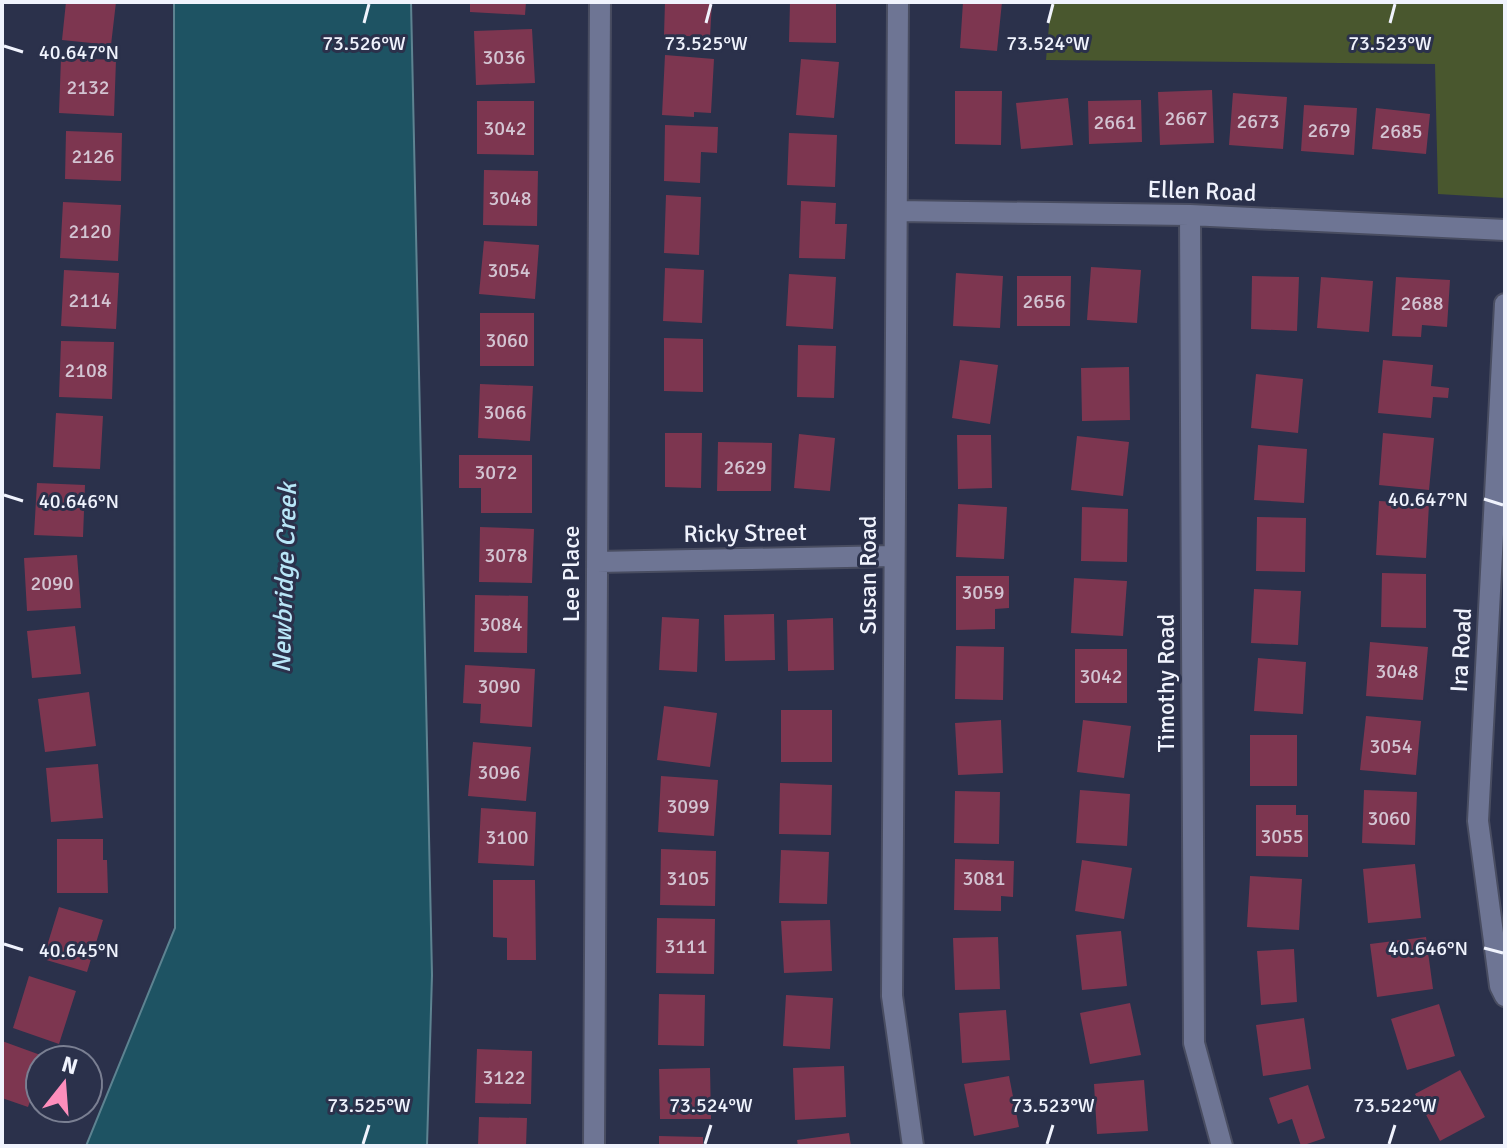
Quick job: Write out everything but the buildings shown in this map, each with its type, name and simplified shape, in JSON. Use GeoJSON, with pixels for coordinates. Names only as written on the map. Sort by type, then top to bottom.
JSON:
{"type":"FeatureCollection","features":[{"type":"Feature","properties":{"kind":"street","name":"Lee Place"},"geometry":{"type":"LineString","coordinates":[[594,1146],[600,2]]}},
{"type":"Feature","properties":{"kind":"street","name":"Susan Road"},"geometry":{"type":"LineString","coordinates":[[898,2],[892,996],[913,1146]]}},
{"type":"Feature","properties":{"kind":"street","name":"Ellen Road"},"geometry":{"type":"LineString","coordinates":[[897,211],[1190,215],[1505,230]]}},
{"type":"Feature","properties":{"kind":"street","name":"Timothy Road"},"geometry":{"type":"LineString","coordinates":[[1190,215],[1194,1043],[1222,1146]]}},
{"type":"Feature","properties":{"kind":"street","name":"Ira Road"},"geometry":{"type":"LineString","coordinates":[[1505,304],[1499,524],[1478,821],[1500,986],[1505,996]]}},
{"type":"Feature","properties":{"kind":"street","name":"Ricky Street"},"geometry":{"type":"LineString","coordinates":[[597,562],[894,556]]}},
{"type":"Feature","properties":{"kind":"green space"},"geometry":{"type":"Polygon","coordinates":[[[1051,2],[1505,2],[1505,198],[1438,194],[1435,64],[1046,60],[1051,2]]]}},
{"type":"Feature","properties":{"kind":"water","name":"Newbridge Creek"},"geometry":{"type":"Polygon","coordinates":[[[174,2],[411,2],[432,975],[427,1146],[86,1146],[95,1124],[104,1124],[104,1102],[175,928],[174,2]]]}}]}
